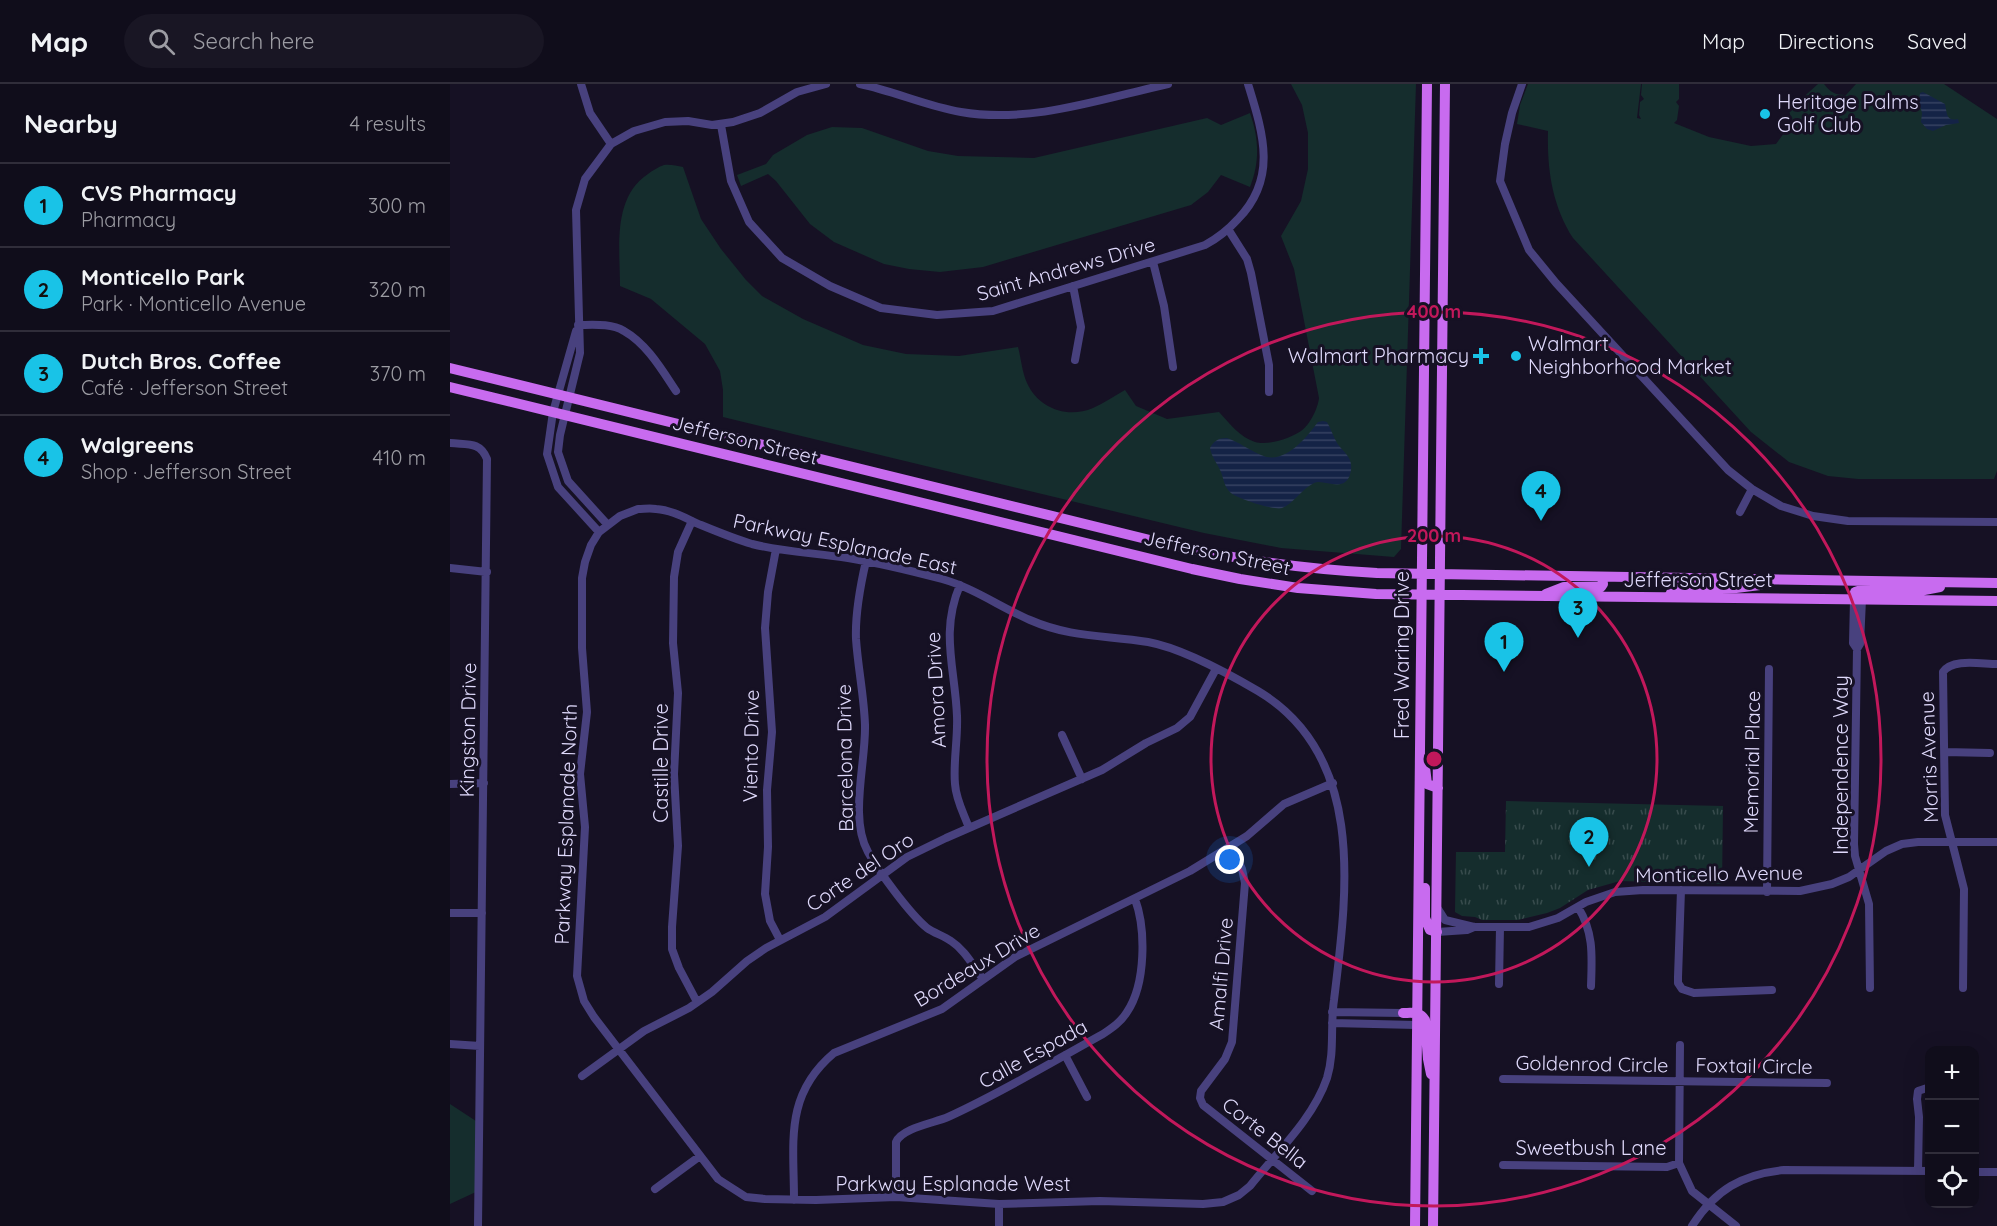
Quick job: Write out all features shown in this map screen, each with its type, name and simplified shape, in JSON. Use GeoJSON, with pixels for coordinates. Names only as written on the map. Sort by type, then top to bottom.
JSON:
{"type":"FeatureCollection","features":[{"type":"Feature","properties":{"kind":"main road","name":"Fred Waring Drive"},"geometry":{"type":"LineString","coordinates":[[1415,1226],[1420,574],[1427,84]]}},
{"type":"Feature","properties":{"kind":"main road","name":"Fred Waring Drive"},"geometry":{"type":"LineString","coordinates":[[1433,1226],[1445,84]]}},
{"type":"Feature","properties":{"kind":"main road","name":"Jefferson Street"},"geometry":{"type":"LineString","coordinates":[[450,368],[561,405],[1240,579],[1298,588],[1352,593],[1440,596],[1997,601]]}},
{"type":"Feature","properties":{"kind":"main road","name":"Jefferson Street"},"geometry":{"type":"LineString","coordinates":[[450,387],[561,405],[1198,552],[1301,567],[1420,574],[1997,583]]}},
{"type":"Feature","properties":{"kind":"main road"},"geometry":{"type":"LineString","coordinates":[[1540,597],[1564,587],[1600,587],[1603,584],[1602,577]]}},
{"type":"Feature","properties":{"kind":"main road"},"geometry":{"type":"LineString","coordinates":[[1669,597],[1673,589],[1736,588],[1793,580]]}},
{"type":"Feature","properties":{"kind":"main road"},"geometry":{"type":"LineString","coordinates":[[1858,599],[1855,592],[1861,590],[1919,591],[1970,583]]}},
{"type":"Feature","properties":{"kind":"main road"},"geometry":{"type":"LineString","coordinates":[[1419,726],[1424,744],[1426,780],[1429,786],[1438,788]]}},
{"type":"Feature","properties":{"kind":"main road"},"geometry":{"type":"LineString","coordinates":[[1418,856],[1424,880],[1426,924],[1430,930],[1437,932]]}},
{"type":"Feature","properties":{"kind":"main road"},"geometry":{"type":"LineString","coordinates":[[1403,1013],[1417,1013],[1425,1020],[1428,1059],[1435,1095]]}},
{"type":"Feature","properties":{"kind":"street"},"geometry":{"type":"LineString","coordinates":[[581,84],[590,113],[611,144]]}},
{"type":"Feature","properties":{"kind":"street"},"geometry":{"type":"LineString","coordinates":[[603,528],[568,499],[558,486],[547,454],[547,443],[580,353],[576,210],[585,178],[611,144],[634,131],[665,122],[721,124],[746,119],[797,92],[826,84]]}},
{"type":"Feature","properties":{"kind":"street"},"geometry":{"type":"LineString","coordinates":[[860,84],[948,110],[998,116],[1037,113],[1168,84]]}},
{"type":"Feature","properties":{"kind":"street","name":"Saint Andrews Drive"},"geometry":{"type":"LineString","coordinates":[[721,124],[731,181],[749,222],[782,258],[830,286],[881,308],[937,315],[993,311],[1205,245],[1228,229],[1246,211],[1261,185],[1265,160],[1261,126],[1248,84]]}},
{"type":"Feature","properties":{"kind":"street"},"geometry":{"type":"LineString","coordinates":[[1522,84],[1512,113],[1500,181],[1529,250],[1556,284],[1728,470],[1752,489],[1781,506],[1813,516],[1848,521],[1997,522]]}},
{"type":"Feature","properties":{"kind":"street"},"geometry":{"type":"LineString","coordinates":[[1228,229],[1247,260],[1251,273],[1269,365],[1269,392]]}},
{"type":"Feature","properties":{"kind":"street"},"geometry":{"type":"LineString","coordinates":[[1153,262],[1164,306],[1173,366]]}},
{"type":"Feature","properties":{"kind":"street"},"geometry":{"type":"LineString","coordinates":[[1073,286],[1081,327],[1075,360]]}},
{"type":"Feature","properties":{"kind":"street"},"geometry":{"type":"LineString","coordinates":[[578,325],[598,324],[623,330],[651,354],[676,391]]}},
{"type":"Feature","properties":{"kind":"street","name":"Kingston Drive"},"geometry":{"type":"LineString","coordinates":[[450,443],[476,446],[483,450],[487,459],[478,1226]]}},
{"type":"Feature","properties":{"kind":"street"},"geometry":{"type":"LineString","coordinates":[[1740,512],[1752,489]]}},
{"type":"Feature","properties":{"kind":"street","name":"Parkway Esplanade East"},"geometry":{"type":"LineString","coordinates":[[603,528],[620,516],[638,509],[657,509],[677,514],[718,532],[776,549],[866,561],[960,585],[1029,620],[1051,628],[1074,634],[1147,642],[1169,647],[1259,692],[1279,706],[1312,742],[1328,771],[1338,803],[1344,912],[1332,1012]]}},
{"type":"Feature","properties":{"kind":"street","name":"Castille Drive"},"geometry":{"type":"LineString","coordinates":[[693,521],[678,552],[674,577],[673,643],[678,693],[674,774],[678,846],[672,949],[697,1002]]}},
{"type":"Feature","properties":{"kind":"street","name":"Parkway Esplanade North"},"geometry":{"type":"LineString","coordinates":[[603,528],[591,545],[582,578],[582,648],[587,712],[580,774],[585,827],[577,976],[584,1002],[658,1102]]}},
{"type":"Feature","properties":{"kind":"street","name":"Viento Drive"},"geometry":{"type":"LineString","coordinates":[[776,549],[768,592],[765,628],[772,732],[767,790],[768,847],[765,894],[770,921],[780,940]]}},
{"type":"Feature","properties":{"kind":"street","name":"Barcelona Drive"},"geometry":{"type":"LineString","coordinates":[[866,561],[859,598],[856,636],[865,726],[861,832],[867,850],[918,918],[928,929],[953,942],[983,979]]}},
{"type":"Feature","properties":{"kind":"street"},"geometry":{"type":"LineString","coordinates":[[450,568],[487,572]]}},
{"type":"Feature","properties":{"kind":"street","name":"Amora Drive"},"geometry":{"type":"LineString","coordinates":[[960,585],[953,602],[950,620],[949,652],[957,713],[955,785],[969,828]]}},
{"type":"Feature","properties":{"kind":"street","name":"Independence Way"},"geometry":{"type":"LineString","coordinates":[[1858,599],[1853,643],[1857,649],[1854,844],[1870,916],[1870,988]]}},
{"type":"Feature","properties":{"kind":"street","name":"Morris Avenue"},"geometry":{"type":"LineString","coordinates":[[1963,988],[1964,889],[1950,842],[1945,815],[1943,677],[1946,668],[1955,663],[1997,664]]}},
{"type":"Feature","properties":{"kind":"street","name":"Corte del Oro"},"geometry":{"type":"LineString","coordinates":[[582,1077],[657,1022],[712,992],[747,961],[780,940],[825,917],[907,857],[1102,770],[1146,743],[1178,728],[1190,717],[1216,669]]}},
{"type":"Feature","properties":{"kind":"street","name":"Memorial Place"},"geometry":{"type":"LineString","coordinates":[[1767,891],[1769,669]]}},
{"type":"Feature","properties":{"kind":"street"},"geometry":{"type":"LineString","coordinates":[[1062,735],[1082,779]]}},
{"type":"Feature","properties":{"kind":"street"},"geometry":{"type":"LineString","coordinates":[[1945,752],[1990,753]]}},
{"type":"Feature","properties":{"kind":"street"},"geometry":{"type":"LineString","coordinates":[[450,784],[484,783]]}},
{"type":"Feature","properties":{"kind":"street","name":"Bordeaux Drive"},"geometry":{"type":"LineString","coordinates":[[794,1200],[796,1115],[801,1095],[809,1078],[834,1053],[942,1010],[1015,957],[1190,871],[1231,846],[1284,804],[1333,783]]}},
{"type":"Feature","properties":{"kind":"street","name":"Monticello Avenue"},"geometry":{"type":"LineString","coordinates":[[1438,909],[1445,920],[1474,927],[1529,927],[1558,918],[1600,896],[1615,892],[1817,889],[1849,877],[1886,851],[1902,844],[1997,842]]}},
{"type":"Feature","properties":{"kind":"street","name":"Amalfi Drive"},"geometry":{"type":"LineString","coordinates":[[1200,1098],[1201,1091],[1225,1059],[1232,1042],[1245,883],[1242,869],[1231,846]]}},
{"type":"Feature","properties":{"kind":"street"},"geometry":{"type":"LineString","coordinates":[[1681,890],[1678,977],[1680,987],[1694,993],[1772,990]]}},
{"type":"Feature","properties":{"kind":"street","name":"Calle Espada"},"geometry":{"type":"LineString","coordinates":[[896,1197],[896,1142],[904,1132],[969,1108],[1116,1025],[1127,1013],[1136,995],[1139,979],[1142,926],[1135,899]]}},
{"type":"Feature","properties":{"kind":"street"},"geometry":{"type":"LineString","coordinates":[[1578,907],[1591,936],[1593,951],[1591,986]]}},
{"type":"Feature","properties":{"kind":"street"},"geometry":{"type":"LineString","coordinates":[[450,913],[483,913]]}},
{"type":"Feature","properties":{"kind":"street","name":"Monticello Avenue"},"geometry":{"type":"LineString","coordinates":[[1437,932],[1467,930],[1474,927]]}},
{"type":"Feature","properties":{"kind":"street"},"geometry":{"type":"LineString","coordinates":[[1499,984],[1500,927]]}},
{"type":"Feature","properties":{"kind":"street"},"geometry":{"type":"LineString","coordinates":[[1332,1012],[1403,1013]]}},
{"type":"Feature","properties":{"kind":"street","name":"Parkway Esplanade West"},"geometry":{"type":"LineString","coordinates":[[658,1102],[718,1179],[746,1197],[794,1200],[896,1197],[999,1204],[1100,1201],[1189,1204],[1223,1202],[1239,1195],[1250,1186],[1312,1110],[1331,1061],[1332,1012]]}},
{"type":"Feature","properties":{"kind":"street"},"geometry":{"type":"LineString","coordinates":[[1332,1023],[1416,1025]]}},
{"type":"Feature","properties":{"kind":"street"},"geometry":{"type":"LineString","coordinates":[[450,1044],[480,1046]]}},
{"type":"Feature","properties":{"kind":"street"},"geometry":{"type":"LineString","coordinates":[[1680,1045],[1679,1163],[1692,1191],[1736,1226]]}},
{"type":"Feature","properties":{"kind":"street"},"geometry":{"type":"LineString","coordinates":[[1065,1055],[1087,1097]]}},
{"type":"Feature","properties":{"kind":"street","name":"Goldenrod Circle"},"geometry":{"type":"LineString","coordinates":[[1503,1079],[1680,1082]]}},
{"type":"Feature","properties":{"kind":"street","name":"Foxtail Circle"},"geometry":{"type":"LineString","coordinates":[[1680,1082],[1827,1083]]}},
{"type":"Feature","properties":{"kind":"street"},"geometry":{"type":"LineString","coordinates":[[1918,1171],[1917,1099],[1918,1091],[1925,1088]]}},
{"type":"Feature","properties":{"kind":"street","name":"Corte Bella"},"geometry":{"type":"LineString","coordinates":[[1200,1098],[1203,1105],[1312,1191]]}},
{"type":"Feature","properties":{"kind":"street"},"geometry":{"type":"LineString","coordinates":[[656,1189],[700,1156]]}},
{"type":"Feature","properties":{"kind":"street","name":"Sweetbush Lane"},"geometry":{"type":"LineString","coordinates":[[1503,1165],[1667,1167],[1679,1163]]}},
{"type":"Feature","properties":{"kind":"street"},"geometry":{"type":"LineString","coordinates":[[1692,1226],[1707,1204],[1723,1190],[1743,1178],[1764,1172],[1784,1170],[1925,1171]]}},
{"type":"Feature","properties":{"kind":"street"},"geometry":{"type":"LineString","coordinates":[[1979,1172],[1997,1172]]}},
{"type":"Feature","properties":{"kind":"street"},"geometry":{"type":"LineString","coordinates":[[999,1204],[999,1226]]}},
{"type":"Feature","properties":{"kind":"green space"},"geometry":{"type":"Polygon","coordinates":[[[1291,84],[1416,84],[1401,549],[1394,557],[1281,548],[1204,533],[723,417],[720,371],[705,344],[651,299],[620,286],[620,225],[628,196],[636,184],[657,168],[664,165],[683,167],[701,219],[721,249],[762,296],[803,319],[863,345],[906,354],[959,356],[1018,347],[1024,374],[1032,392],[1038,399],[1054,409],[1064,412],[1083,411],[1125,390],[1136,406],[1167,419],[1219,412],[1236,430],[1250,440],[1260,443],[1279,441],[1301,431],[1307,425],[1317,407],[1319,398],[1294,269],[1281,236],[1301,201],[1308,169],[1308,133],[1302,105],[1291,84]]]}},
{"type":"Feature","properties":{"kind":"green space"},"geometry":{"type":"Polygon","coordinates":[[[1528,84],[1641,84],[1637,118],[1641,119],[1640,102],[1644,99],[1641,95],[1642,84],[1679,84],[1679,99],[1676,102],[1679,106],[1677,120],[1674,123],[1709,137],[1751,146],[1776,144],[1792,122],[1789,110],[1818,84],[1824,84],[1836,94],[1846,95],[1856,84],[1944,84],[1997,119],[1997,471],[1994,479],[1858,479],[1828,476],[1789,462],[1751,432],[1573,238],[1560,213],[1552,186],[1548,131],[1517,124],[1520,105],[1528,84]]]}},
{"type":"Feature","properties":{"kind":"green space"},"geometry":{"type":"Polygon","coordinates":[[[1250,113],[1255,132],[1257,159],[1250,187],[1221,175],[1208,192],[1191,205],[983,267],[940,272],[884,264],[834,242],[810,224],[768,174],[741,186],[737,175],[766,164],[773,155],[807,135],[832,127],[862,128],[928,151],[958,156],[1034,158],[1207,118],[1221,125],[1250,113]]]}},
{"type":"Feature","properties":{"kind":"green space"},"geometry":{"type":"Polygon","coordinates":[[[1506,801],[1723,806],[1722,884],[1620,881],[1588,890],[1560,908],[1547,913],[1518,920],[1482,920],[1462,916],[1455,912],[1456,852],[1505,852],[1506,801]]]}},
{"type":"Feature","properties":{"kind":"green space"},"geometry":{"type":"Polygon","coordinates":[[[450,1104],[479,1123],[478,1191],[450,1204],[450,1104]]]}},
{"type":"Feature","properties":{"kind":"water"},"geometry":{"type":"Polygon","coordinates":[[[1923,92],[1945,104],[1949,118],[1958,119],[1959,123],[1946,125],[1933,131],[1927,129],[1921,122],[1922,113],[1919,102],[1920,93],[1923,92]]]}},
{"type":"Feature","properties":{"kind":"water"},"geometry":{"type":"Polygon","coordinates":[[[1318,422],[1327,422],[1350,462],[1349,478],[1345,482],[1340,484],[1314,483],[1282,508],[1264,506],[1240,498],[1227,488],[1210,448],[1217,440],[1227,438],[1261,455],[1278,457],[1294,449],[1318,422]]]}},
{"type":"Feature","properties":{"kind":"place","name":"Heritage Palms Golf Club"},"geometry":{"type":"Point","coordinates":[1765,114]}},
{"type":"Feature","properties":{"kind":"place","name":"Walmart Pharmacy"},"geometry":{"type":"Point","coordinates":[1481,356]}},
{"type":"Feature","properties":{"kind":"place","name":"Walmart Neighborhood Market"},"geometry":{"type":"Point","coordinates":[1516,356]}},
{"type":"Feature","properties":{"kind":"place","name":"Walgreens"},"geometry":{"type":"Point","coordinates":[1541,521]}},
{"type":"Feature","properties":{"kind":"place","name":"Dutch Bros. Coffee"},"geometry":{"type":"Point","coordinates":[1578,638]}},
{"type":"Feature","properties":{"kind":"place","name":"CVS Pharmacy"},"geometry":{"type":"Point","coordinates":[1504,672]}},
{"type":"Feature","properties":{"kind":"place","name":"Monticello Park"},"geometry":{"type":"Point","coordinates":[1589,867]}}]}
